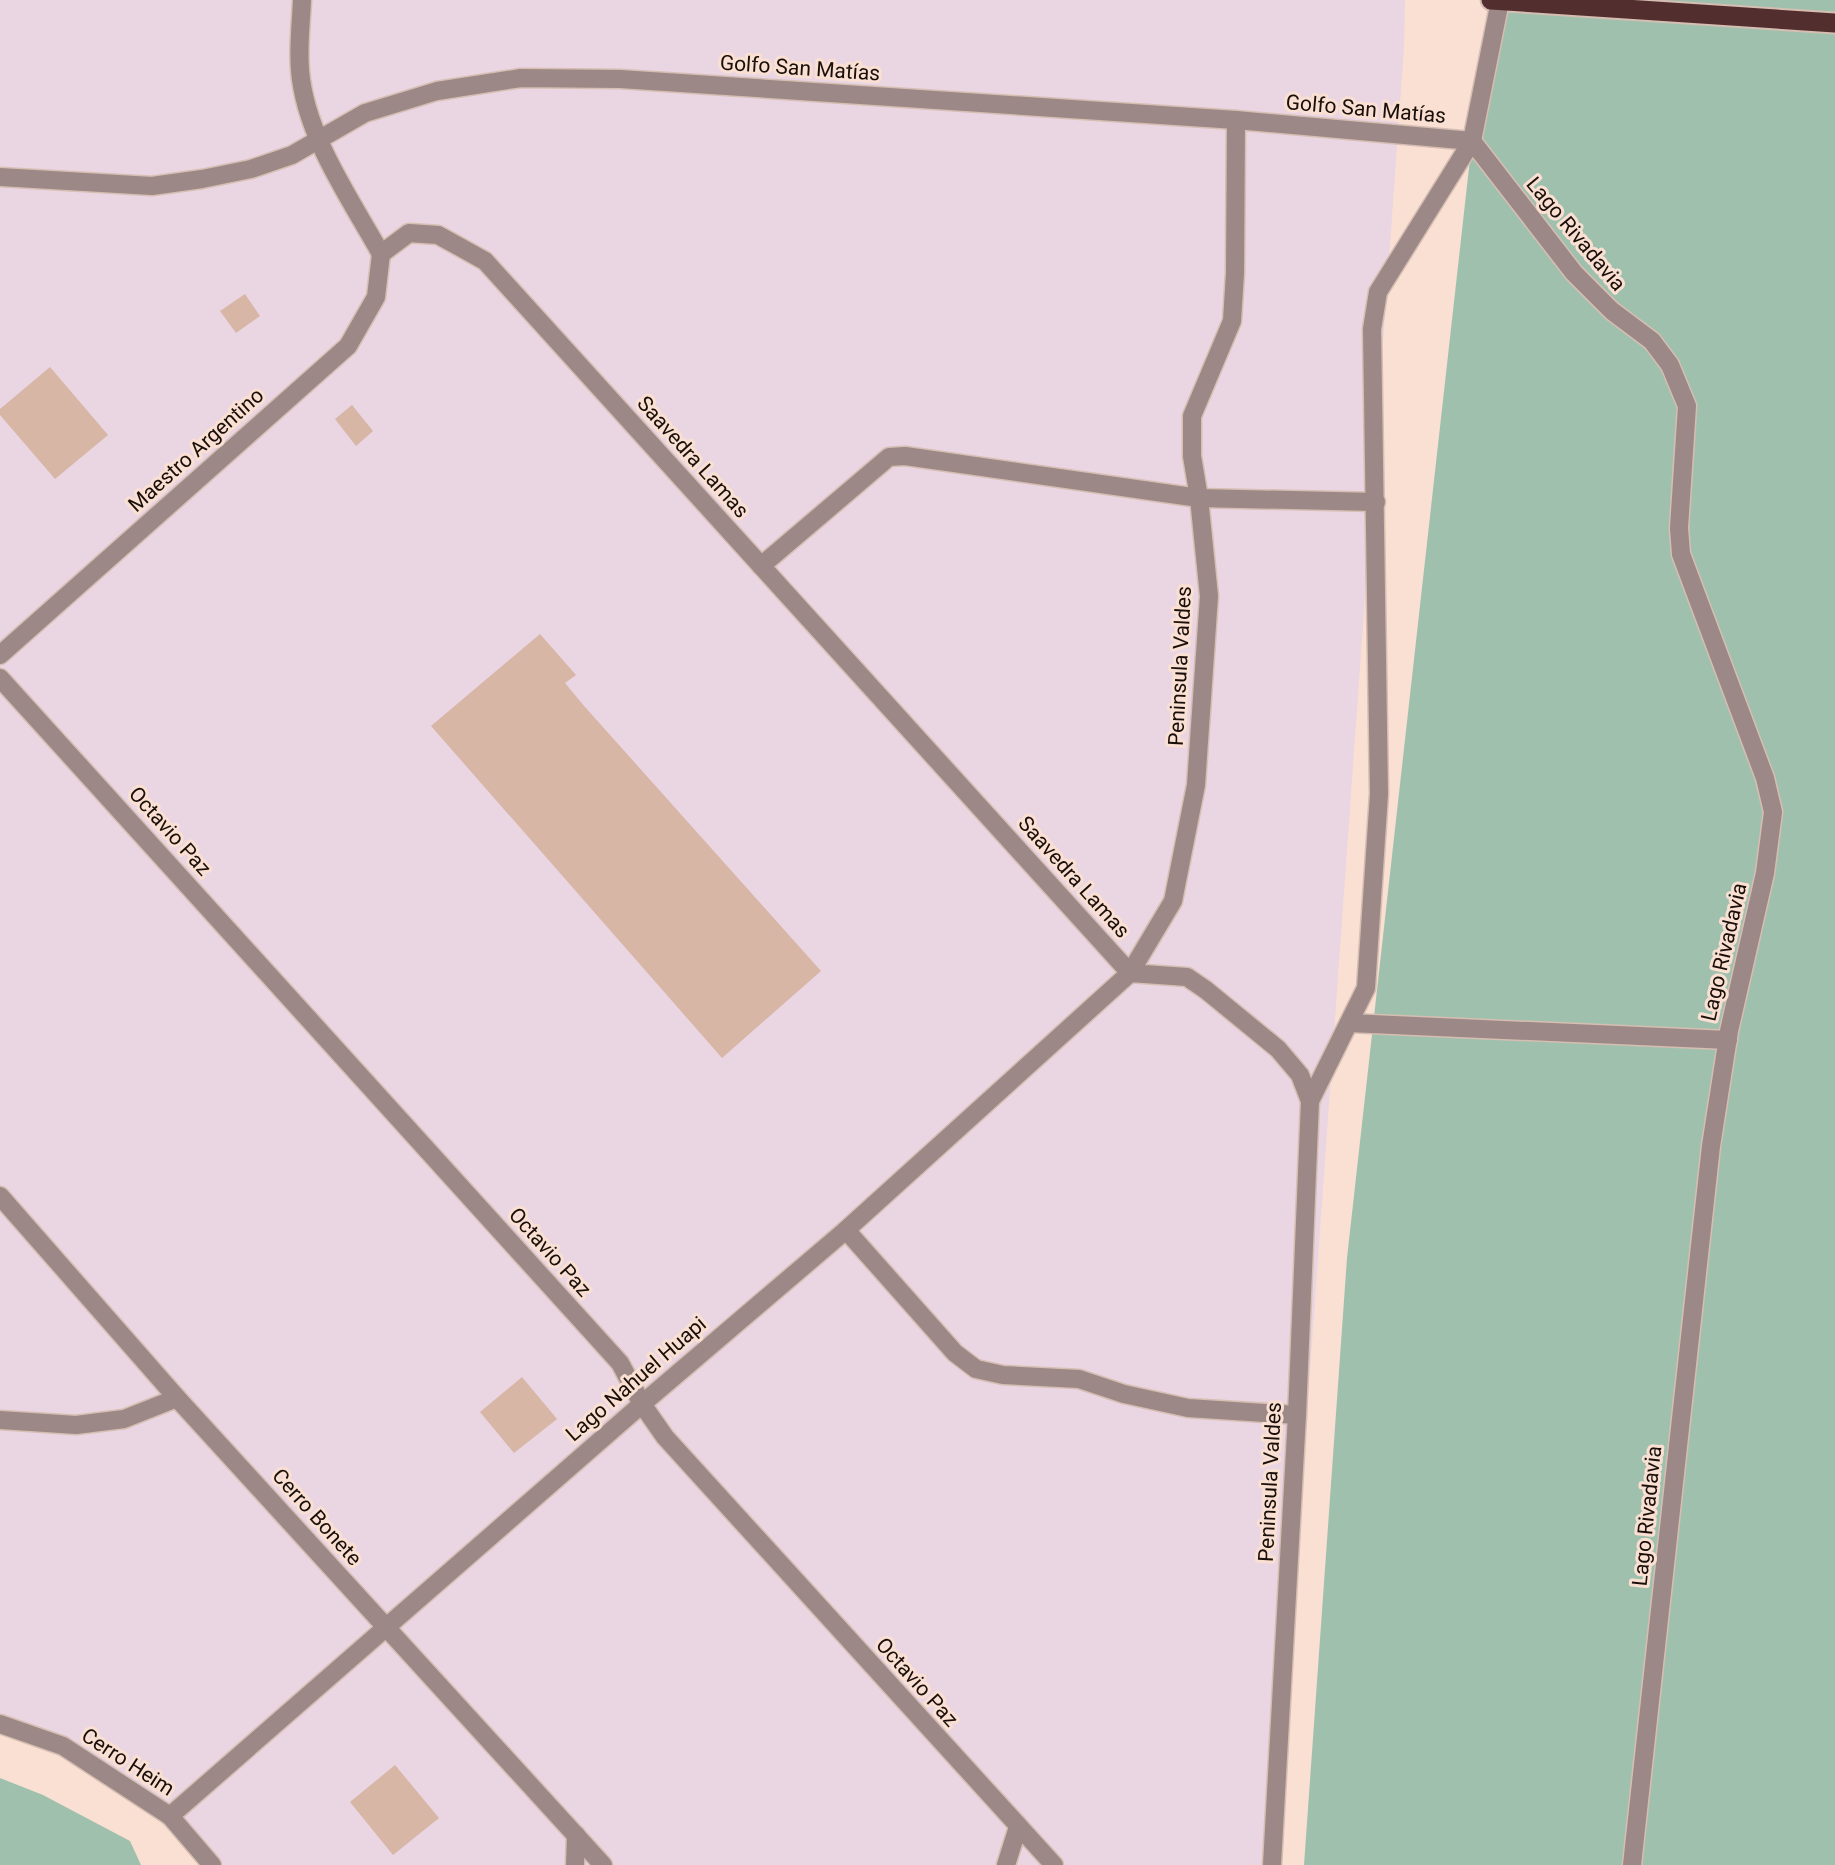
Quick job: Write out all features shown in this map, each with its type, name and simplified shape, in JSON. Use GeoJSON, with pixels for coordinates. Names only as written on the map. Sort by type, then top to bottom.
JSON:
{"type":"FeatureCollection","features":[{"type":"Feature","properties":{"kind":"highway"},"geometry":{"type":"LineString","coordinates":[[1490,0],[1835,23]]}},
{"type":"Feature","properties":{"kind":"street"},"geometry":{"type":"LineString","coordinates":[[302,0],[300,69],[308,112],[319,141],[381,254]]}},
{"type":"Feature","properties":{"kind":"street","name":"Golfo San Matías"},"geometry":{"type":"LineString","coordinates":[[0,177],[152,186],[202,179],[251,169],[292,155],[365,113],[437,91],[521,78],[620,79],[1236,120],[1472,141],[1500,0]]}},
{"type":"Feature","properties":{"kind":"street","name":"Peninsula Valdes"},"geometry":{"type":"LineString","coordinates":[[1236,120],[1232,321],[1192,416],[1192,456],[1209,596],[1196,785],[1173,901],[1130,973],[1187,977],[1206,989],[1278,1049],[1300,1075],[1310,1101],[1297,1415],[1272,1865]]}},
{"type":"Feature","properties":{"kind":"street","name":"Peninsula Valdes"},"geometry":{"type":"LineString","coordinates":[[1310,1101],[1366,988],[1379,829],[1372,329],[1378,292],[1472,141]]}},
{"type":"Feature","properties":{"kind":"street","name":"Lago Rivadavia"},"geometry":{"type":"LineString","coordinates":[[1472,141],[1574,273],[1612,311],[1652,341],[1670,365],[1688,406],[1679,528],[1681,554],[1765,778],[1773,812],[1765,873],[1728,1040],[1711,1146],[1632,1865]]}},
{"type":"Feature","properties":{"kind":"street","name":"Saavedra Lamas"},"geometry":{"type":"LineString","coordinates":[[381,254],[410,233],[438,235],[485,261],[1130,973]]}},
{"type":"Feature","properties":{"kind":"street","name":"Maestro Argentino"},"geometry":{"type":"LineString","coordinates":[[0,655],[348,346],[376,297],[381,254]]}},
{"type":"Feature","properties":{"kind":"street"},"geometry":{"type":"LineString","coordinates":[[761,566],[889,457],[918,457],[1199,498],[1376,502]]}},
{"type":"Feature","properties":{"kind":"street","name":"Octavio Paz"},"geometry":{"type":"LineString","coordinates":[[0,678],[620,1363],[642,1404],[665,1437],[1054,1865]]}},
{"type":"Feature","properties":{"kind":"street","name":"Lago Nahuel Huapi"},"geometry":{"type":"LineString","coordinates":[[170,1816],[642,1404],[846,1230],[1130,973]]}},
{"type":"Feature","properties":{"kind":"street"},"geometry":{"type":"LineString","coordinates":[[1349,1023],[1728,1040]]}},
{"type":"Feature","properties":{"kind":"street","name":"Cerro Bonete"},"geometry":{"type":"LineString","coordinates":[[0,1196],[177,1398],[603,1865]]}},
{"type":"Feature","properties":{"kind":"street"},"geometry":{"type":"LineString","coordinates":[[846,1230],[955,1353],[976,1369],[1003,1375],[1079,1379],[1124,1394],[1188,1408],[1297,1415]]}},
{"type":"Feature","properties":{"kind":"street"},"geometry":{"type":"LineString","coordinates":[[0,1420],[76,1425],[124,1419],[177,1398]]}},
{"type":"Feature","properties":{"kind":"street","name":"Cerro Heim"},"geometry":{"type":"LineString","coordinates":[[0,1724],[63,1746],[170,1816],[212,1865]]}},
{"type":"Feature","properties":{"kind":"street"},"geometry":{"type":"LineString","coordinates":[[1006,1865],[1018,1827]]}},
{"type":"Feature","properties":{"kind":"street"},"geometry":{"type":"LineString","coordinates":[[575,1865],[576,1835]]}},
{"type":"Feature","properties":{"kind":"shaded area"},"geometry":{"type":"Polygon","coordinates":[[[0,0],[1405,0],[1404,47],[1275,1865],[212,1865],[170,1816],[63,1746],[0,1724],[0,0]]]}},
{"type":"Feature","properties":{"kind":"green space"},"geometry":{"type":"Polygon","coordinates":[[[1501,0],[1835,0],[1835,1865],[1304,1865],[1347,1258],[1472,141],[1501,0]]]}},
{"type":"Feature","properties":{"kind":"green space"},"geometry":{"type":"Polygon","coordinates":[[[0,1778],[43,1795],[130,1841],[141,1865],[0,1865],[0,1778]]]}},
{"type":"Feature","properties":{"kind":"building"},"geometry":{"type":"Polygon","coordinates":[[[245,294],[260,316],[236,333],[220,311],[245,294]]]}},
{"type":"Feature","properties":{"kind":"building"},"geometry":{"type":"Polygon","coordinates":[[[50,367],[108,435],[55,479],[0,415],[0,409],[50,367]]]}},
{"type":"Feature","properties":{"kind":"building"},"geometry":{"type":"Polygon","coordinates":[[[352,405],[373,431],[356,446],[335,419],[352,405]]]}},
{"type":"Feature","properties":{"kind":"building"},"geometry":{"type":"Polygon","coordinates":[[[540,634],[576,675],[565,683],[585,707],[821,971],[722,1058],[431,726],[540,634]]]}},
{"type":"Feature","properties":{"kind":"building"},"geometry":{"type":"Polygon","coordinates":[[[522,1377],[557,1419],[514,1453],[480,1412],[522,1377]]]}},
{"type":"Feature","properties":{"kind":"building"},"geometry":{"type":"Polygon","coordinates":[[[395,1765],[439,1818],[393,1855],[350,1802],[395,1765]]]}}]}
